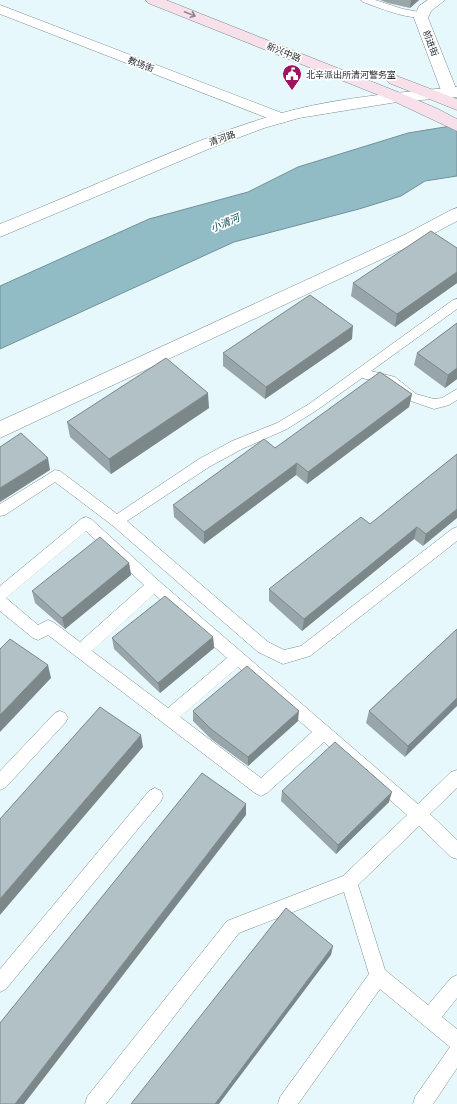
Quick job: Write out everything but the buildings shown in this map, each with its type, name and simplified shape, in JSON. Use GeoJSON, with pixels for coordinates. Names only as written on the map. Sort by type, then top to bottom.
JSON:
{"type":"FeatureCollection","features":[{"type":"Feature","properties":{"kind":"main road","name":"新兴中路"},"geometry":{"type":"LineString","coordinates":[[153,0],[397,97],[432,112],[457,126]]}},
{"type":"Feature","properties":{"kind":"main road"},"geometry":{"type":"LineString","coordinates":[[384,76],[427,93],[455,98]]}},
{"type":"Feature","properties":{"kind":"street","name":"前进街"},"geometry":{"type":"LineString","coordinates":[[438,0],[424,9],[421,18],[455,98]]}},
{"type":"Feature","properties":{"kind":"street","name":"教场街"},"geometry":{"type":"LineString","coordinates":[[0,9],[281,118]]}},
{"type":"Feature","properties":{"kind":"street","name":"清河路"},"geometry":{"type":"LineString","coordinates":[[0,231],[205,144],[281,118],[297,114],[427,93]]}},
{"type":"Feature","properties":{"kind":"street"},"geometry":{"type":"LineString","coordinates":[[0,430],[410,239],[457,214]]}},
{"type":"Feature","properties":{"kind":"lane"},"geometry":{"type":"LineString","coordinates":[[366,0],[402,12],[422,15]]}},
{"type":"Feature","properties":{"kind":"lane"},"geometry":{"type":"LineString","coordinates":[[117,521],[204,463],[237,445],[282,426],[313,407],[457,303]]}},
{"type":"Feature","properties":{"kind":"lane"},"geometry":{"type":"LineString","coordinates":[[360,373],[391,380],[412,397],[434,404],[445,402],[457,394]]}},
{"type":"Feature","properties":{"kind":"lane"},"geometry":{"type":"LineString","coordinates":[[0,511],[55,476],[117,521],[263,646],[283,658],[305,651],[457,533]]}},
{"type":"Feature","properties":{"kind":"lane"},"geometry":{"type":"LineString","coordinates":[[0,595],[86,523],[154,585],[419,815],[457,851]]}},
{"type":"Feature","properties":{"kind":"lane"},"geometry":{"type":"LineString","coordinates":[[82,650],[154,585]]}},
{"type":"Feature","properties":{"kind":"lane"},"geometry":{"type":"LineString","coordinates":[[0,602],[38,634],[48,626],[82,650],[167,718],[260,788],[324,732]]}},
{"type":"Feature","properties":{"kind":"lane"},"geometry":{"type":"LineString","coordinates":[[167,718],[238,658]]}},
{"type":"Feature","properties":{"kind":"lane"},"geometry":{"type":"LineString","coordinates":[[0,782],[60,718]]}},
{"type":"Feature","properties":{"kind":"lane"},"geometry":{"type":"LineString","coordinates":[[94,1104],[233,927],[349,882],[457,777]]}},
{"type":"Feature","properties":{"kind":"lane"},"geometry":{"type":"LineString","coordinates":[[0,983],[155,796]]}},
{"type":"Feature","properties":{"kind":"lane"},"geometry":{"type":"LineString","coordinates":[[349,882],[378,976],[457,1041]]}},
{"type":"Feature","properties":{"kind":"lane"},"geometry":{"type":"LineString","coordinates":[[287,1104],[378,976]]}},
{"type":"Feature","properties":{"kind":"lane"},"geometry":{"type":"LineString","coordinates":[[429,1018],[457,984]]}},
{"type":"Feature","properties":{"kind":"lane"},"geometry":{"type":"LineString","coordinates":[[422,1104],[457,1052]]}},
{"type":"Feature","properties":{"kind":"water","name":"小清河"},"geometry":{"type":"Polygon","coordinates":[[[457,125],[457,176],[425,181],[401,196],[359,209],[234,242],[0,349],[0,286],[149,219],[248,192],[298,167],[408,133],[457,125]]]}},
{"type":"Feature","properties":{"kind":"place","name":"北辛派出所清河警务室"},"geometry":{"type":"Point","coordinates":[292,91]}}]}
